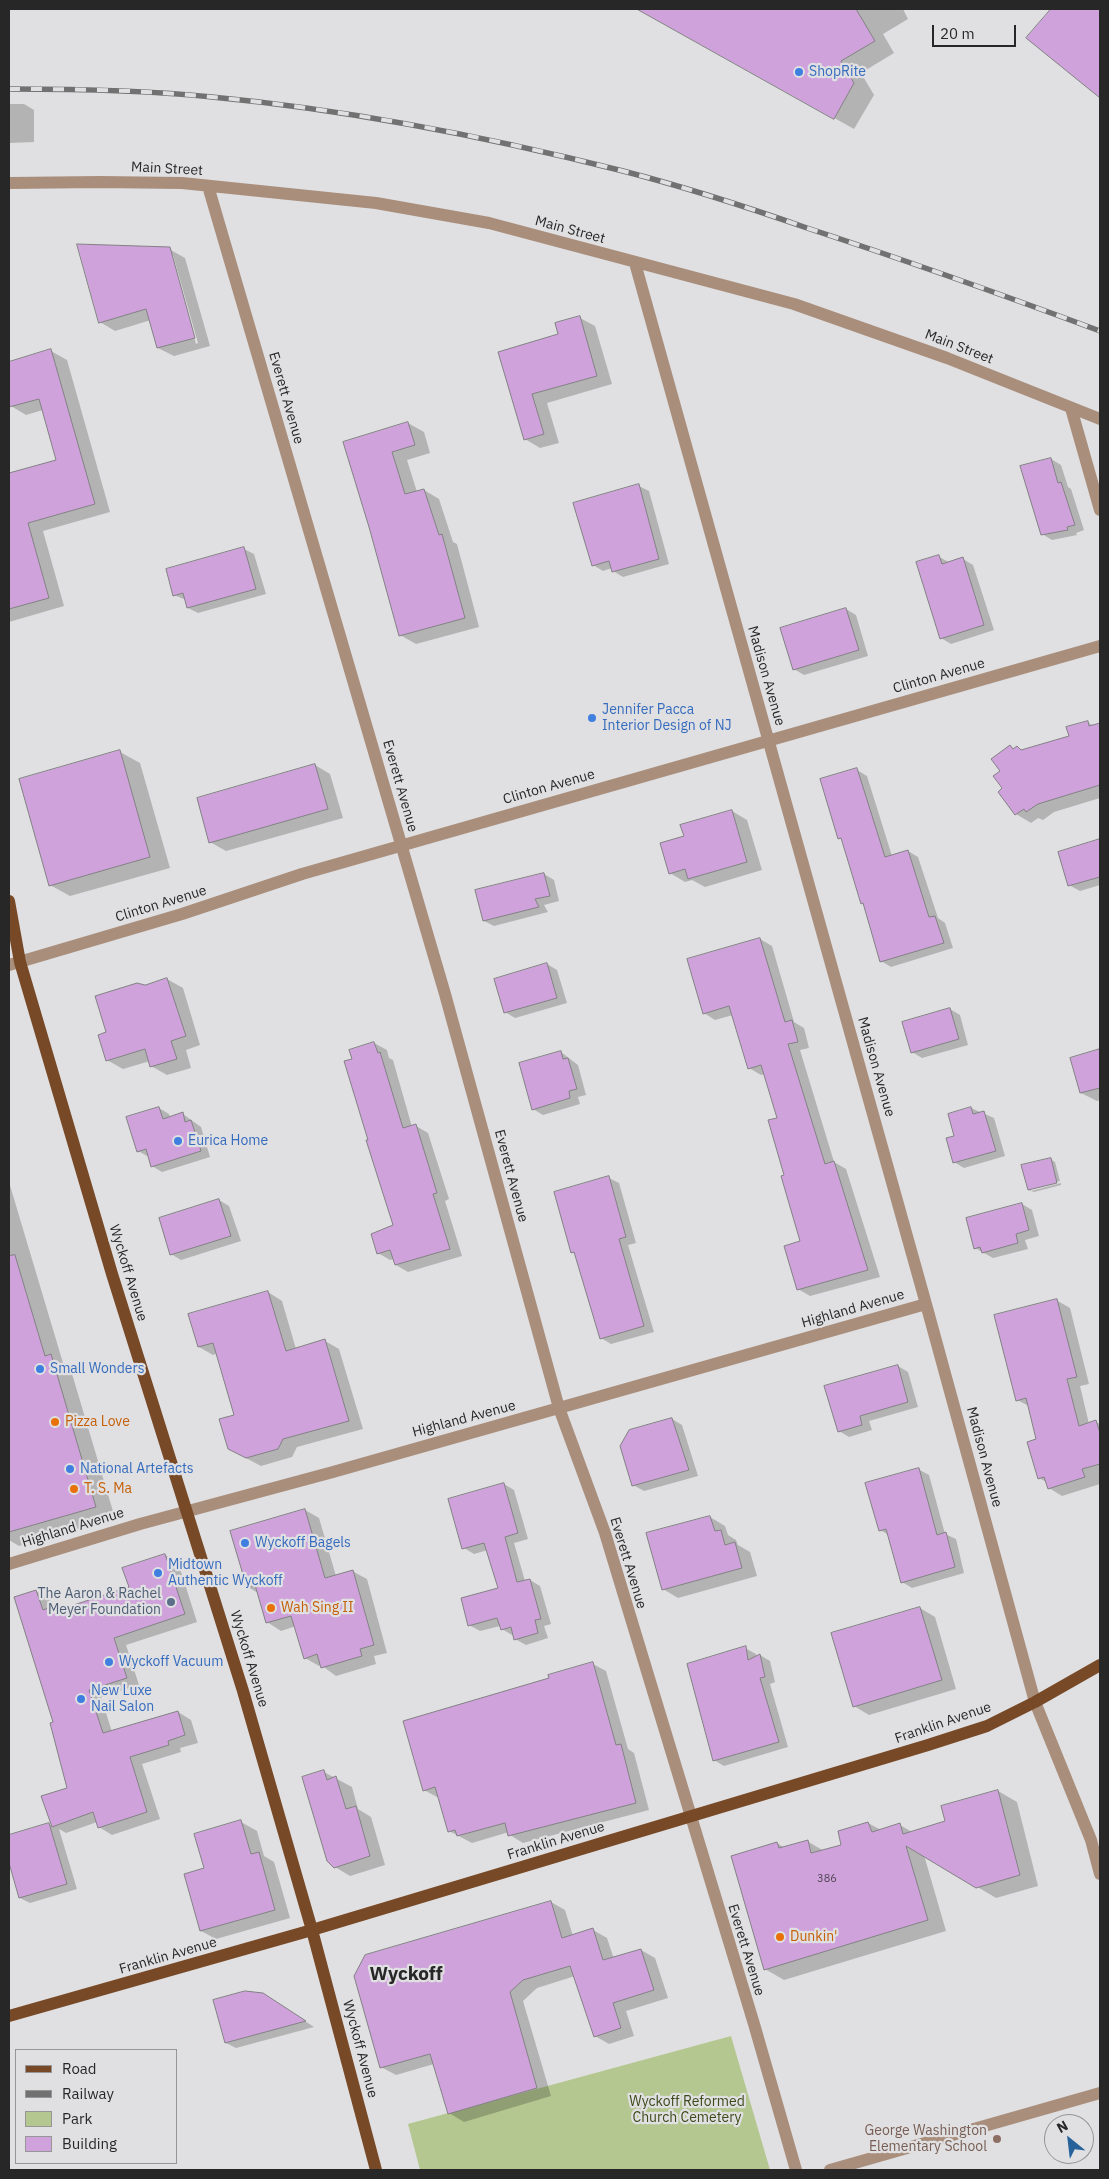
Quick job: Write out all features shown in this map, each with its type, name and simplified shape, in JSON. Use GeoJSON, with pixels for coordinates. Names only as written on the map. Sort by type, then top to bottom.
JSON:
{"type":"FeatureCollection","features":[{"type":"Feature","properties":{"kind":"main road","name":"Wyckoff Avenue"},"geometry":{"type":"LineString","coordinates":[[9,901],[15,963],[112,1274],[148,1382],[186,1511],[243,1691],[312,1930],[376,2170]]}},
{"type":"Feature","properties":{"kind":"main road","name":"Franklin Avenue"},"geometry":{"type":"LineString","coordinates":[[9,2016],[312,1930],[960,1735],[987,1726],[1035,1702],[1100,1665]]}},
{"type":"Feature","properties":{"kind":"street","name":"Main Street"},"geometry":{"type":"LineString","coordinates":[[9,183],[182,183],[376,203],[489,223],[794,304],[947,358],[1100,419]]}},
{"type":"Feature","properties":{"kind":"street","name":"Everett Avenue"},"geometry":{"type":"LineString","coordinates":[[208,186],[445,994],[559,1408],[605,1533],[689,1816],[754,2024],[796,2170]]}},
{"type":"Feature","properties":{"kind":"street","name":"Madison Avenue"},"geometry":{"type":"LineString","coordinates":[[635,263],[926,1304],[1035,1702],[1091,1840],[1100,1874]]}},
{"type":"Feature","properties":{"kind":"street"},"geometry":{"type":"LineString","coordinates":[[1071,408],[1100,510]]}},
{"type":"Feature","properties":{"kind":"street","name":"Clinton Avenue"},"geometry":{"type":"LineString","coordinates":[[15,963],[182,914],[302,874],[1100,646]]}},
{"type":"Feature","properties":{"kind":"street","name":"Highland Avenue"},"geometry":{"type":"LineString","coordinates":[[9,1564],[186,1511],[926,1304]]}},
{"type":"Feature","properties":{"kind":"street"},"geometry":{"type":"LineString","coordinates":[[830,2170],[1100,2093]]}},
{"type":"Feature","properties":{"kind":"green space","name":"Wyckoff Reformed Church Cemetery"},"geometry":{"type":"Polygon","coordinates":[[[731,2036],[770,2170],[420,2170],[408,2124],[731,2036]]]}},
{"type":"Feature","properties":{"kind":"building","name":"ShopRite"},"geometry":{"type":"Polygon","coordinates":[[[637,9],[856,9],[875,41],[841,61],[854,83],[834,119],[637,9]]]}},
{"type":"Feature","properties":{"kind":"building"},"geometry":{"type":"Polygon","coordinates":[[[1051,9],[1100,9],[1100,98],[1026,38],[1051,9]]]}},
{"type":"Feature","properties":{"kind":"building"},"geometry":{"type":"Polygon","coordinates":[[[77,244],[170,247],[195,338],[157,348],[146,309],[99,323],[77,244]]]}},
{"type":"Feature","properties":{"kind":"building"},"geometry":{"type":"Polygon","coordinates":[[[580,316],[597,376],[532,394],[544,434],[524,440],[498,352],[558,334],[555,323],[580,316]]]}},
{"type":"Feature","properties":{"kind":"building"},"geometry":{"type":"Polygon","coordinates":[[[51,349],[95,504],[28,523],[49,598],[9,609],[9,473],[56,460],[39,399],[9,407],[9,362],[51,349]]]}},
{"type":"Feature","properties":{"kind":"building"},"geometry":{"type":"Polygon","coordinates":[[[408,422],[415,445],[392,452],[405,494],[424,489],[439,535],[442,534],[465,618],[399,636],[343,442],[408,422]]]}},
{"type":"Feature","properties":{"kind":"building"},"geometry":{"type":"Polygon","coordinates":[[[1051,458],[1058,483],[1061,482],[1075,525],[1067,527],[1068,530],[1041,535],[1020,466],[1051,458]]]}},
{"type":"Feature","properties":{"kind":"building"},"geometry":{"type":"Polygon","coordinates":[[[639,484],[659,559],[612,572],[609,561],[592,566],[573,503],[639,484]]]}},
{"type":"Feature","properties":{"kind":"building"},"geometry":{"type":"Polygon","coordinates":[[[244,547],[256,589],[187,608],[183,593],[173,596],[166,569],[244,547]]]}},
{"type":"Feature","properties":{"kind":"building"},"geometry":{"type":"Polygon","coordinates":[[[939,555],[942,564],[963,557],[984,625],[940,639],[916,562],[939,555]]]}},
{"type":"Feature","properties":{"kind":"building"},"geometry":{"type":"Polygon","coordinates":[[[846,608],[859,650],[793,670],[780,628],[846,608]]]}},
{"type":"Feature","properties":{"kind":"building"},"geometry":{"type":"Polygon","coordinates":[[[1088,721],[1089,726],[1100,723],[1100,785],[1038,804],[1026,812],[1024,809],[1015,815],[998,792],[1002,788],[993,776],[1000,771],[991,759],[1010,745],[1013,749],[1017,746],[1021,750],[1069,736],[1066,727],[1088,721]]]}},
{"type":"Feature","properties":{"kind":"building"},"geometry":{"type":"Polygon","coordinates":[[[120,750],[150,857],[49,886],[19,779],[120,750]]]}},
{"type":"Feature","properties":{"kind":"building"},"geometry":{"type":"Polygon","coordinates":[[[315,764],[328,809],[209,843],[197,798],[315,764]]]}},
{"type":"Feature","properties":{"kind":"building"},"geometry":{"type":"Polygon","coordinates":[[[857,768],[885,857],[908,850],[929,917],[935,916],[944,943],[880,962],[863,903],[861,904],[841,838],[838,839],[820,779],[857,768]]]}},
{"type":"Feature","properties":{"kind":"building"},"geometry":{"type":"Polygon","coordinates":[[[732,810],[747,862],[688,879],[685,869],[669,874],[660,843],[684,836],[680,825],[732,810]]]}},
{"type":"Feature","properties":{"kind":"building"},"geometry":{"type":"Polygon","coordinates":[[[1100,839],[1100,877],[1068,886],[1058,852],[1100,839]]]}},
{"type":"Feature","properties":{"kind":"building"},"geometry":{"type":"Polygon","coordinates":[[[544,873],[550,896],[535,899],[539,907],[483,921],[475,890],[544,873]]]}},
{"type":"Feature","properties":{"kind":"building"},"geometry":{"type":"Polygon","coordinates":[[[760,938],[785,1022],[792,1020],[798,1042],[788,1044],[825,1164],[834,1161],[868,1270],[797,1290],[784,1246],[800,1241],[781,1176],[784,1175],[768,1120],[777,1118],[761,1065],[748,1069],[729,1006],[703,1014],[687,959],[760,938]]]}},
{"type":"Feature","properties":{"kind":"building"},"geometry":{"type":"Polygon","coordinates":[[[547,963],[557,998],[504,1013],[494,979],[547,963]]]}},
{"type":"Feature","properties":{"kind":"building"},"geometry":{"type":"Polygon","coordinates":[[[167,978],[186,1036],[171,1041],[177,1059],[150,1067],[145,1049],[106,1061],[98,1035],[106,1032],[95,996],[137,983],[145,985],[167,978]]]}},
{"type":"Feature","properties":{"kind":"building"},"geometry":{"type":"Polygon","coordinates":[[[950,1008],[959,1039],[911,1053],[902,1022],[950,1008]]]}},
{"type":"Feature","properties":{"kind":"building"},"geometry":{"type":"Polygon","coordinates":[[[374,1042],[378,1053],[380,1052],[403,1128],[416,1124],[437,1193],[433,1194],[450,1249],[395,1265],[390,1250],[377,1254],[371,1234],[393,1225],[366,1140],[368,1140],[344,1061],[352,1059],[349,1050],[374,1042]]]}},
{"type":"Feature","properties":{"kind":"building"},"geometry":{"type":"Polygon","coordinates":[[[1100,1049],[1100,1088],[1080,1093],[1070,1058],[1100,1049]]]}},
{"type":"Feature","properties":{"kind":"building"},"geometry":{"type":"Polygon","coordinates":[[[561,1051],[563,1059],[568,1058],[577,1089],[569,1091],[570,1098],[532,1110],[519,1063],[561,1051]]]}},
{"type":"Feature","properties":{"kind":"building"},"geometry":{"type":"Polygon","coordinates":[[[159,1107],[163,1119],[183,1112],[185,1122],[191,1120],[201,1151],[151,1167],[146,1149],[137,1152],[126,1117],[159,1107]]]}},
{"type":"Feature","properties":{"kind":"building"},"geometry":{"type":"Polygon","coordinates":[[[971,1107],[973,1114],[984,1111],[996,1151],[953,1163],[946,1138],[954,1136],[948,1114],[971,1107]]]}},
{"type":"Feature","properties":{"kind":"building"},"geometry":{"type":"Polygon","coordinates":[[[1051,1158],[1057,1183],[1028,1190],[1021,1165],[1051,1158]]]}},
{"type":"Feature","properties":{"kind":"building"},"geometry":{"type":"Polygon","coordinates":[[[609,1176],[626,1237],[619,1239],[644,1326],[600,1339],[574,1252],[571,1253],[554,1192],[609,1176]]]}},
{"type":"Feature","properties":{"kind":"building"},"geometry":{"type":"Polygon","coordinates":[[[219,1199],[231,1236],[170,1255],[159,1218],[219,1199]]]}},
{"type":"Feature","properties":{"kind":"building"},"geometry":{"type":"Polygon","coordinates":[[[1022,1203],[1029,1230],[1016,1234],[1018,1243],[982,1253],[980,1247],[974,1249],[966,1218],[1022,1203]]]}},
{"type":"Feature","properties":{"kind":"building"},"geometry":{"type":"Polygon","coordinates":[[[15,1255],[45,1356],[51,1354],[96,1507],[9,1532],[9,1256],[15,1255]]]}},
{"type":"Feature","properties":{"kind":"building"},"geometry":{"type":"Polygon","coordinates":[[[268,1291],[286,1351],[325,1339],[349,1421],[283,1439],[278,1449],[246,1458],[228,1449],[219,1419],[234,1415],[213,1343],[198,1347],[188,1314],[268,1291]]]}},
{"type":"Feature","properties":{"kind":"building"},"geometry":{"type":"Polygon","coordinates":[[[1057,1299],[1077,1377],[1067,1379],[1079,1426],[1096,1420],[1100,1433],[1100,1464],[1082,1469],[1085,1477],[1048,1489],[1044,1477],[1038,1479],[1027,1442],[1036,1439],[1026,1398],[1016,1401],[994,1315],[1057,1299]]]}},
{"type":"Feature","properties":{"kind":"building"},"geometry":{"type":"Polygon","coordinates":[[[898,1365],[908,1402],[860,1416],[862,1425],[838,1432],[824,1386],[898,1365]]]}},
{"type":"Feature","properties":{"kind":"building"},"geometry":{"type":"Polygon","coordinates":[[[672,1418],[689,1470],[632,1486],[620,1446],[629,1430],[672,1418]]]}},
{"type":"Feature","properties":{"kind":"building"},"geometry":{"type":"Polygon","coordinates":[[[919,1468],[937,1535],[946,1532],[955,1567],[901,1583],[886,1529],[879,1531],[865,1483],[919,1468]]]}},
{"type":"Feature","properties":{"kind":"building"},"geometry":{"type":"Polygon","coordinates":[[[504,1483],[518,1533],[505,1537],[517,1582],[530,1579],[541,1619],[535,1620],[538,1633],[514,1640],[511,1627],[501,1630],[497,1618],[468,1626],[461,1598],[498,1588],[484,1543],[462,1549],[448,1499],[504,1483]]]}},
{"type":"Feature","properties":{"kind":"building"},"geometry":{"type":"Polygon","coordinates":[[[305,1509],[325,1578],[353,1570],[374,1645],[360,1649],[362,1656],[321,1668],[317,1654],[304,1659],[291,1616],[266,1623],[255,1585],[247,1588],[230,1531],[305,1509]]]}},
{"type":"Feature","properties":{"kind":"building"},"geometry":{"type":"Polygon","coordinates":[[[710,1516],[715,1531],[721,1530],[725,1545],[735,1542],[742,1568],[662,1590],[646,1533],[710,1516]]]}},
{"type":"Feature","properties":{"kind":"building"},"geometry":{"type":"Polygon","coordinates":[[[165,1554],[185,1614],[114,1638],[127,1678],[89,1690],[103,1733],[178,1711],[185,1735],[168,1741],[169,1745],[130,1757],[147,1812],[98,1828],[93,1812],[52,1827],[41,1796],[67,1788],[50,1723],[53,1722],[14,1597],[36,1590],[43,1610],[56,1605],[58,1610],[129,1587],[122,1568],[165,1554]]]}},
{"type":"Feature","properties":{"kind":"building"},"geometry":{"type":"Polygon","coordinates":[[[920,1607],[942,1680],[853,1707],[831,1633],[920,1607]]]}},
{"type":"Feature","properties":{"kind":"building"},"geometry":{"type":"Polygon","coordinates":[[[746,1646],[748,1660],[760,1654],[765,1677],[760,1678],[779,1742],[713,1761],[687,1664],[746,1646]]]}},
{"type":"Feature","properties":{"kind":"building"},"geometry":{"type":"Polygon","coordinates":[[[593,1662],[616,1745],[621,1744],[636,1803],[508,1836],[505,1823],[457,1836],[455,1830],[448,1832],[435,1787],[423,1791],[403,1721],[549,1678],[548,1675],[593,1662]]]}},
{"type":"Feature","properties":{"kind":"building"},"geometry":{"type":"Polygon","coordinates":[[[324,1770],[327,1780],[336,1776],[346,1809],[356,1806],[370,1856],[334,1868],[327,1861],[302,1777],[324,1770]]]}},
{"type":"Feature","properties":{"kind":"building"},"geometry":{"type":"Polygon","coordinates":[[[998,1790],[1020,1875],[976,1888],[906,1846],[928,1920],[764,1970],[731,1856],[777,1842],[779,1848],[808,1840],[811,1853],[841,1845],[838,1831],[868,1822],[872,1832],[900,1823],[903,1834],[945,1821],[941,1806],[998,1790]]]}},
{"type":"Feature","properties":{"kind":"building"},"geometry":{"type":"Polygon","coordinates":[[[241,1820],[251,1854],[259,1852],[275,1910],[200,1931],[184,1874],[204,1868],[194,1834],[241,1820]]]}},
{"type":"Feature","properties":{"kind":"building"},"geometry":{"type":"Polygon","coordinates":[[[49,1823],[67,1884],[19,1898],[9,1863],[9,1835],[49,1823]]]}},
{"type":"Feature","properties":{"kind":"building"},"geometry":{"type":"Polygon","coordinates":[[[551,1901],[562,1938],[593,1928],[603,1960],[641,1949],[654,1990],[613,2003],[621,2028],[594,2037],[570,1966],[523,1980],[510,1992],[537,2088],[448,2114],[430,2054],[380,2068],[354,1976],[365,1955],[551,1901]]]}},
{"type":"Feature","properties":{"kind":"building"},"geometry":{"type":"Polygon","coordinates":[[[245,1991],[263,1993],[306,2021],[225,2043],[213,2000],[245,1991]]]}},
{"type":"Feature","properties":{"kind":"railway"},"geometry":{"type":"LineString","coordinates":[[9,89],[136,91],[264,103],[368,117],[521,147],[623,171],[762,212],[991,291],[1100,331]]}},
{"type":"Feature","properties":{"kind":"place","name":"ShopRite"},"geometry":{"type":"Point","coordinates":[799,72]}},
{"type":"Feature","properties":{"kind":"place","name":"Jennifer Pacca Interior Design of NJ"},"geometry":{"type":"Point","coordinates":[592,718]}},
{"type":"Feature","properties":{"kind":"place","name":"Eurica Home"},"geometry":{"type":"Point","coordinates":[178,1141]}},
{"type":"Feature","properties":{"kind":"place","name":"Small Wonders"},"geometry":{"type":"Point","coordinates":[40,1369]}},
{"type":"Feature","properties":{"kind":"place","name":"Pizza Love"},"geometry":{"type":"Point","coordinates":[55,1422]}},
{"type":"Feature","properties":{"kind":"place","name":"National Artefacts"},"geometry":{"type":"Point","coordinates":[70,1469]}},
{"type":"Feature","properties":{"kind":"place","name":"T. S. Ma"},"geometry":{"type":"Point","coordinates":[74,1489]}},
{"type":"Feature","properties":{"kind":"place","name":"Wyckoff Bagels"},"geometry":{"type":"Point","coordinates":[245,1543]}},
{"type":"Feature","properties":{"kind":"place","name":"Midtown Authentic Wyckoff"},"geometry":{"type":"Point","coordinates":[158,1573]}},
{"type":"Feature","properties":{"kind":"place","name":"The Aaron & Rachel Meyer Foundation"},"geometry":{"type":"Point","coordinates":[171,1602]}},
{"type":"Feature","properties":{"kind":"place","name":"Wah Sing II"},"geometry":{"type":"Point","coordinates":[271,1608]}},
{"type":"Feature","properties":{"kind":"place","name":"Wyckoff Vacuum"},"geometry":{"type":"Point","coordinates":[109,1662]}},
{"type":"Feature","properties":{"kind":"place","name":"New Luxe Nail Salon"},"geometry":{"type":"Point","coordinates":[81,1699]}},
{"type":"Feature","properties":{"kind":"place","name":"Dunkin'"},"geometry":{"type":"Point","coordinates":[780,1937]}},
{"type":"Feature","properties":{"kind":"place","name":"George Washington Elementary School"},"geometry":{"type":"Point","coordinates":[997,2139]}},
{"type":"Feature","properties":{"kind":"district","name":"Wyckoff"},"geometry":{"type":"Point","coordinates":[406,1975]}}]}
